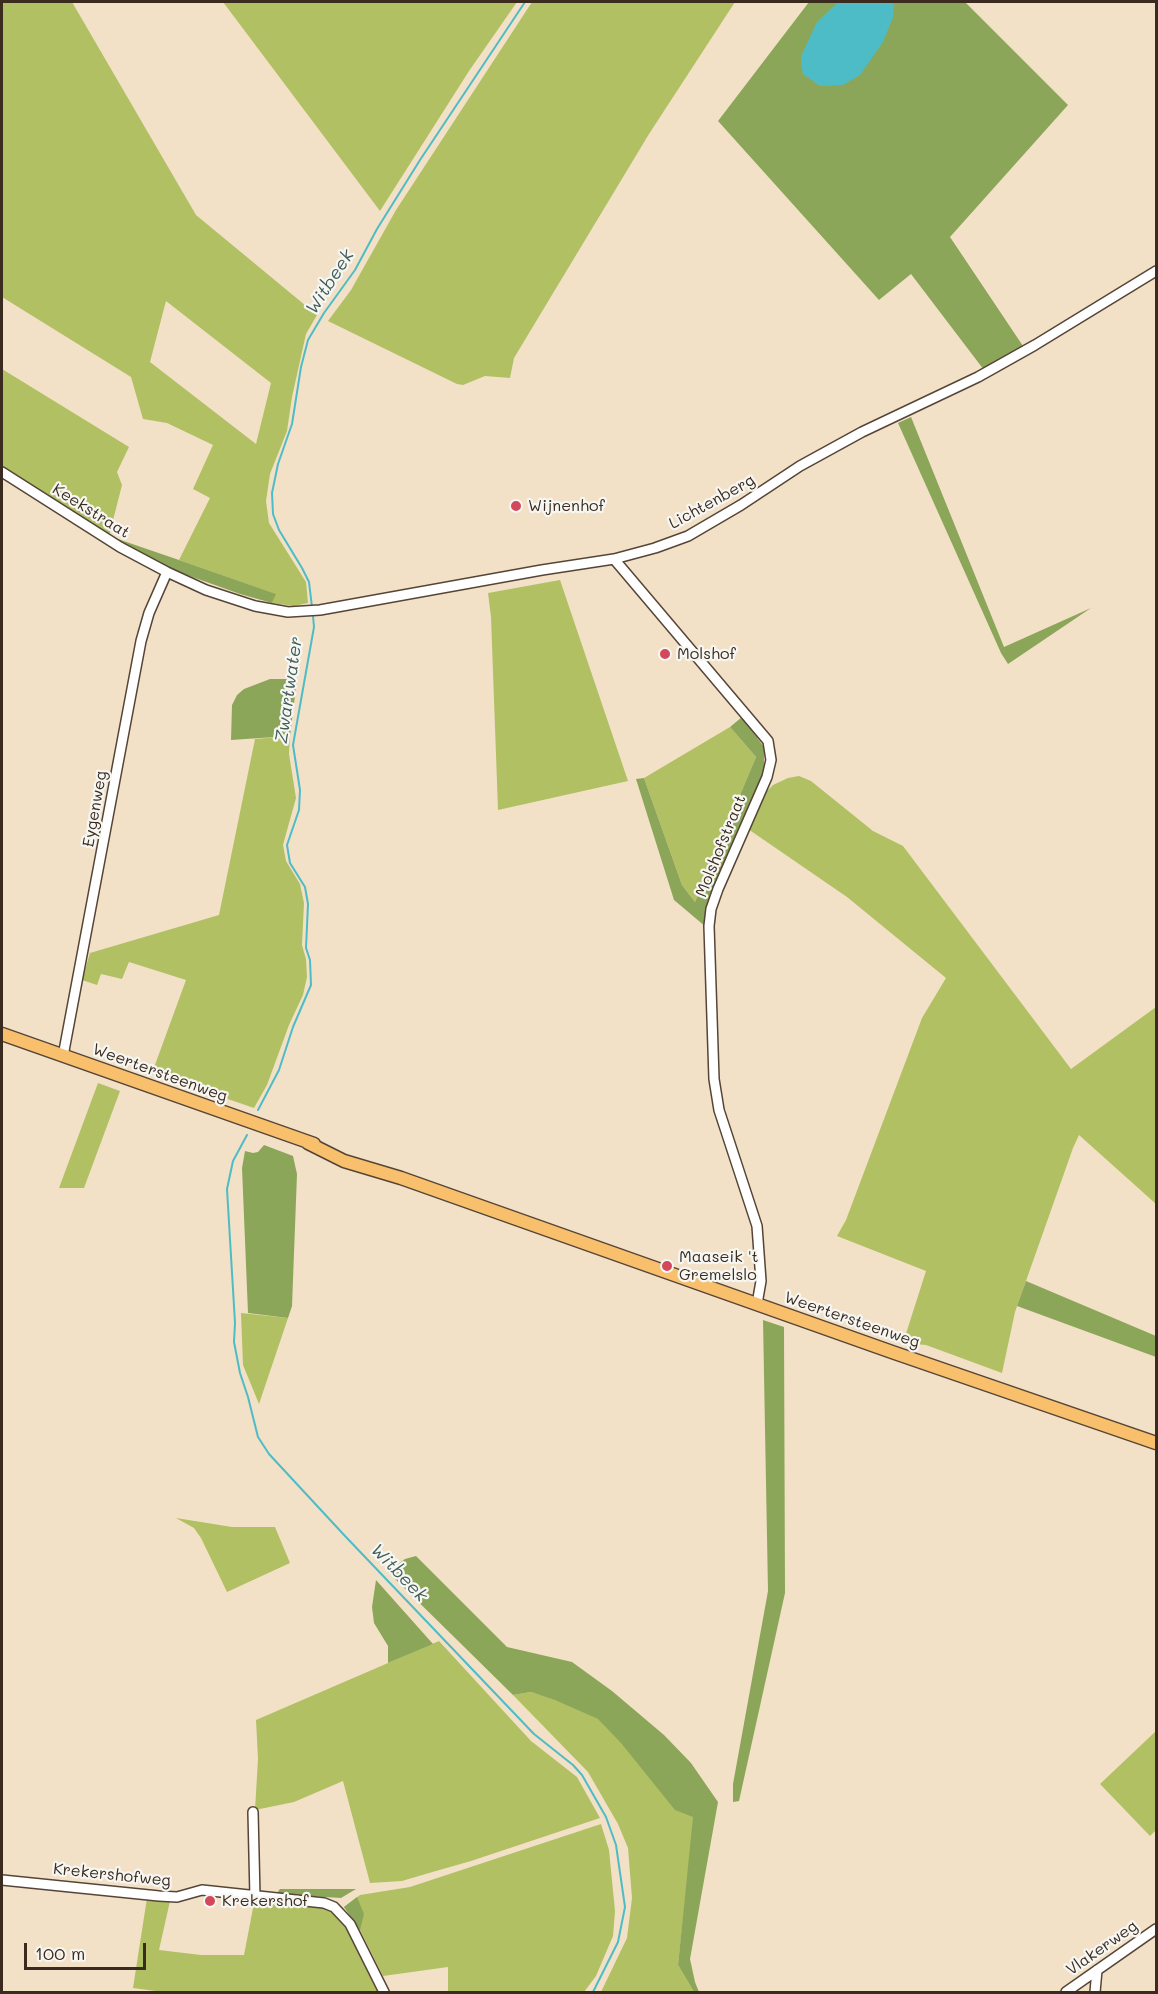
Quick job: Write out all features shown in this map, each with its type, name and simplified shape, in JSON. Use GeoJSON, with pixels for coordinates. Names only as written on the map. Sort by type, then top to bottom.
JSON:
{"type":"FeatureCollection","features":[{"type":"Feature","properties":{"kind":"main road","name":"Weertersteenweg"},"geometry":{"type":"LineString","coordinates":[[2,1034],[308,1143],[344,1161],[401,1178],[1156,1443]]}},
{"type":"Feature","properties":{"kind":"street","name":"Lichtenberg"},"geometry":{"type":"LineString","coordinates":[[168,572],[206,590],[255,606],[301,612],[614,559],[656,548],[688,536],[741,506],[800,466],[862,432],[978,377],[1156,271]]}},
{"type":"Feature","properties":{"kind":"street","name":"Keekstraat"},"geometry":{"type":"LineString","coordinates":[[2,472],[120,547],[168,572]]}},
{"type":"Feature","properties":{"kind":"street","name":"Molshofstraat"},"geometry":{"type":"LineString","coordinates":[[614,559],[768,741],[771,760],[767,777],[718,889],[711,909],[710,926],[714,1079],[719,1110],[757,1226],[761,1281],[757,1304]]}},
{"type":"Feature","properties":{"kind":"street","name":"Eygenweg"},"geometry":{"type":"LineString","coordinates":[[63,1056],[141,640],[149,613],[168,572]]}},
{"type":"Feature","properties":{"kind":"street"},"geometry":{"type":"LineString","coordinates":[[253,1812],[255,1897]]}},
{"type":"Feature","properties":{"kind":"street","name":"Krekershofweg"},"geometry":{"type":"LineString","coordinates":[[2,1880],[159,1896],[177,1897],[202,1890],[324,1903],[334,1907],[350,1924],[384,1992]]}},
{"type":"Feature","properties":{"kind":"street","name":"Vlakerweg"},"geometry":{"type":"LineString","coordinates":[[1066,1992],[1156,1929]]}},
{"type":"Feature","properties":{"kind":"street"},"geometry":{"type":"LineString","coordinates":[[1095,1992],[1097,1970]]}},
{"type":"Feature","properties":{"kind":"green space"},"geometry":{"type":"Polygon","coordinates":[[[2,2],[72,2],[196,215],[317,315],[306,334],[287,431],[270,474],[266,501],[269,523],[306,582],[308,603],[294,606],[272,603],[275,594],[179,560],[210,498],[193,489],[213,445],[167,423],[143,419],[131,377],[2,297],[2,2]],[[166,301],[150,362],[256,444],[271,383],[166,301]]]}},
{"type":"Feature","properties":{"kind":"green space"},"geometry":{"type":"Polygon","coordinates":[[[223,2],[517,2],[469,71],[380,211],[223,2]]]}},
{"type":"Feature","properties":{"kind":"green space"},"geometry":{"type":"Polygon","coordinates":[[[532,2],[735,2],[649,134],[514,358],[510,378],[485,376],[463,385],[457,384],[328,321],[351,290],[396,210],[532,2]]]}},
{"type":"Feature","properties":{"kind":"green space"},"geometry":{"type":"Polygon","coordinates":[[[809,2],[965,2],[1068,105],[950,237],[1025,349],[984,370],[911,274],[879,300],[718,121],[809,2]]]}},
{"type":"Feature","properties":{"kind":"green space"},"geometry":{"type":"Polygon","coordinates":[[[2,369],[129,447],[117,472],[122,485],[109,536],[2,468],[2,369]]]}},
{"type":"Feature","properties":{"kind":"green space"},"geometry":{"type":"Polygon","coordinates":[[[911,417],[1004,647],[1091,608],[1008,664],[1001,653],[898,423],[911,417]]]}},
{"type":"Feature","properties":{"kind":"green space"},"geometry":{"type":"Polygon","coordinates":[[[109,536],[276,594],[272,603],[240,594],[170,569],[109,536]]]}},
{"type":"Feature","properties":{"kind":"green space"},"geometry":{"type":"Polygon","coordinates":[[[560,580],[628,781],[498,810],[491,617],[488,593],[560,580]]]}},
{"type":"Feature","properties":{"kind":"green space"},"geometry":{"type":"Polygon","coordinates":[[[270,679],[297,679],[290,736],[231,740],[232,705],[237,695],[244,689],[270,679]]]}},
{"type":"Feature","properties":{"kind":"green space"},"geometry":{"type":"Polygon","coordinates":[[[742,717],[764,747],[764,772],[710,899],[706,927],[674,900],[636,779],[644,778],[682,885],[695,902],[756,757],[730,727],[742,717]]]}},
{"type":"Feature","properties":{"kind":"green space"},"geometry":{"type":"Polygon","coordinates":[[[730,727],[756,757],[695,902],[682,885],[644,778],[730,727]]]}},
{"type":"Feature","properties":{"kind":"green space"},"geometry":{"type":"Polygon","coordinates":[[[290,736],[289,754],[296,798],[283,845],[286,861],[300,884],[304,903],[302,945],[307,977],[303,995],[289,1025],[267,1085],[254,1108],[152,1073],[186,980],[129,962],[122,979],[101,974],[97,985],[82,980],[90,953],[219,915],[255,739],[290,736]]]}},
{"type":"Feature","properties":{"kind":"green space"},"geometry":{"type":"Polygon","coordinates":[[[799,776],[811,781],[873,831],[903,846],[1071,1069],[1156,1007],[1156,1204],[1079,1135],[1015,1312],[1002,1373],[926,1345],[903,1343],[926,1271],[837,1236],[846,1220],[922,1018],[946,978],[847,897],[748,829],[765,793],[773,785],[799,776]]]}},
{"type":"Feature","properties":{"kind":"green space"},"geometry":{"type":"Polygon","coordinates":[[[98,1083],[120,1091],[84,1188],[59,1188],[98,1083]]]}},
{"type":"Feature","properties":{"kind":"green space"},"geometry":{"type":"Polygon","coordinates":[[[264,1145],[293,1156],[297,1174],[292,1306],[288,1318],[248,1313],[242,1168],[245,1151],[258,1152],[264,1145]]]}},
{"type":"Feature","properties":{"kind":"green space"},"geometry":{"type":"Polygon","coordinates":[[[1026,1281],[1156,1336],[1156,1357],[1017,1306],[1026,1281]]]}},
{"type":"Feature","properties":{"kind":"green space"},"geometry":{"type":"Polygon","coordinates":[[[241,1313],[288,1318],[259,1404],[243,1365],[241,1313]]]}},
{"type":"Feature","properties":{"kind":"green space"},"geometry":{"type":"Polygon","coordinates":[[[763,1320],[784,1327],[785,1593],[739,1801],[733,1802],[733,1784],[768,1591],[763,1320]]]}},
{"type":"Feature","properties":{"kind":"green space"},"geometry":{"type":"Polygon","coordinates":[[[176,1518],[232,1527],[275,1527],[290,1563],[227,1592],[201,1538],[194,1528],[176,1518]]]}},
{"type":"Feature","properties":{"kind":"green space"},"geometry":{"type":"Polygon","coordinates":[[[416,1556],[507,1647],[572,1662],[612,1691],[664,1735],[691,1763],[718,1802],[690,1959],[699,1992],[694,1992],[678,1965],[693,1817],[675,1810],[621,1743],[598,1719],[531,1692],[513,1695],[388,1572],[405,1559],[416,1556]]]}},
{"type":"Feature","properties":{"kind":"green space"},"geometry":{"type":"Polygon","coordinates":[[[376,1580],[433,1644],[388,1663],[388,1646],[374,1623],[372,1607],[376,1580]]]}},
{"type":"Feature","properties":{"kind":"green space"},"geometry":{"type":"Polygon","coordinates":[[[439,1641],[531,1741],[577,1777],[600,1818],[471,1861],[402,1881],[370,1883],[343,1781],[294,1802],[255,1810],[258,1759],[256,1720],[439,1641]]]}},
{"type":"Feature","properties":{"kind":"green space"},"geometry":{"type":"Polygon","coordinates":[[[531,1692],[557,1700],[599,1719],[694,1817],[678,1965],[694,1992],[601,1992],[627,1938],[632,1898],[628,1848],[618,1824],[588,1772],[513,1695],[531,1692]]]}},
{"type":"Feature","properties":{"kind":"green space"},"geometry":{"type":"Polygon","coordinates":[[[1156,1731],[1156,1830],[1150,1836],[1100,1784],[1156,1731]]]}},
{"type":"Feature","properties":{"kind":"green space"},"geometry":{"type":"Polygon","coordinates":[[[601,1824],[609,1850],[615,1911],[613,1936],[596,1976],[584,1992],[448,1992],[448,1967],[383,1976],[360,1930],[344,1907],[360,1895],[410,1887],[601,1824]]]}},
{"type":"Feature","properties":{"kind":"green space"},"geometry":{"type":"Polygon","coordinates":[[[280,1889],[356,1889],[341,1898],[276,1894],[280,1889]]]}},
{"type":"Feature","properties":{"kind":"green space"},"geometry":{"type":"Polygon","coordinates":[[[357,1897],[364,1914],[360,1930],[344,1907],[357,1897]]]}},
{"type":"Feature","properties":{"kind":"green space"},"geometry":{"type":"Polygon","coordinates":[[[147,1898],[170,1901],[159,1950],[201,1955],[244,1955],[254,1903],[328,1908],[343,1921],[360,1949],[380,1992],[163,1992],[133,1988],[147,1898]]]}},
{"type":"Feature","properties":{"kind":"water"},"geometry":{"type":"Polygon","coordinates":[[[838,2],[890,2],[894,5],[893,17],[883,42],[860,75],[843,85],[820,86],[803,74],[802,54],[817,22],[838,2]]]}},
{"type":"Feature","properties":{"kind":"waterway","name":"Witbeek"},"geometry":{"type":"LineString","coordinates":[[312,607],[309,582],[279,530],[273,514],[272,493],[278,464],[292,424],[301,367],[308,340],[355,270],[377,229],[420,160],[525,2]]}},
{"type":"Feature","properties":{"kind":"waterway","name":"Zwartwater"},"geometry":{"type":"LineString","coordinates":[[258,1110],[279,1070],[293,1027],[311,985],[310,960],[306,948],[308,904],[305,887],[290,863],[287,845],[299,810],[300,790],[293,745],[314,627],[313,616]]}},
{"type":"Feature","properties":{"kind":"waterway","name":"Witbeek"},"geometry":{"type":"LineString","coordinates":[[247,1135],[233,1161],[227,1189],[235,1323],[234,1342],[258,1437],[269,1454],[345,1536],[534,1734],[582,1775],[606,1817],[616,1845],[625,1907],[618,1942],[593,1992]]}},
{"type":"Feature","properties":{"kind":"place","name":"Wijnenhof"},"geometry":{"type":"Point","coordinates":[516,506]}},
{"type":"Feature","properties":{"kind":"place","name":"Molshof"},"geometry":{"type":"Point","coordinates":[665,654]}},
{"type":"Feature","properties":{"kind":"place","name":"Maaseik 't Gremelslo"},"geometry":{"type":"Point","coordinates":[667,1266]}},
{"type":"Feature","properties":{"kind":"place","name":"Krekershof"},"geometry":{"type":"Point","coordinates":[210,1901]}}]}
